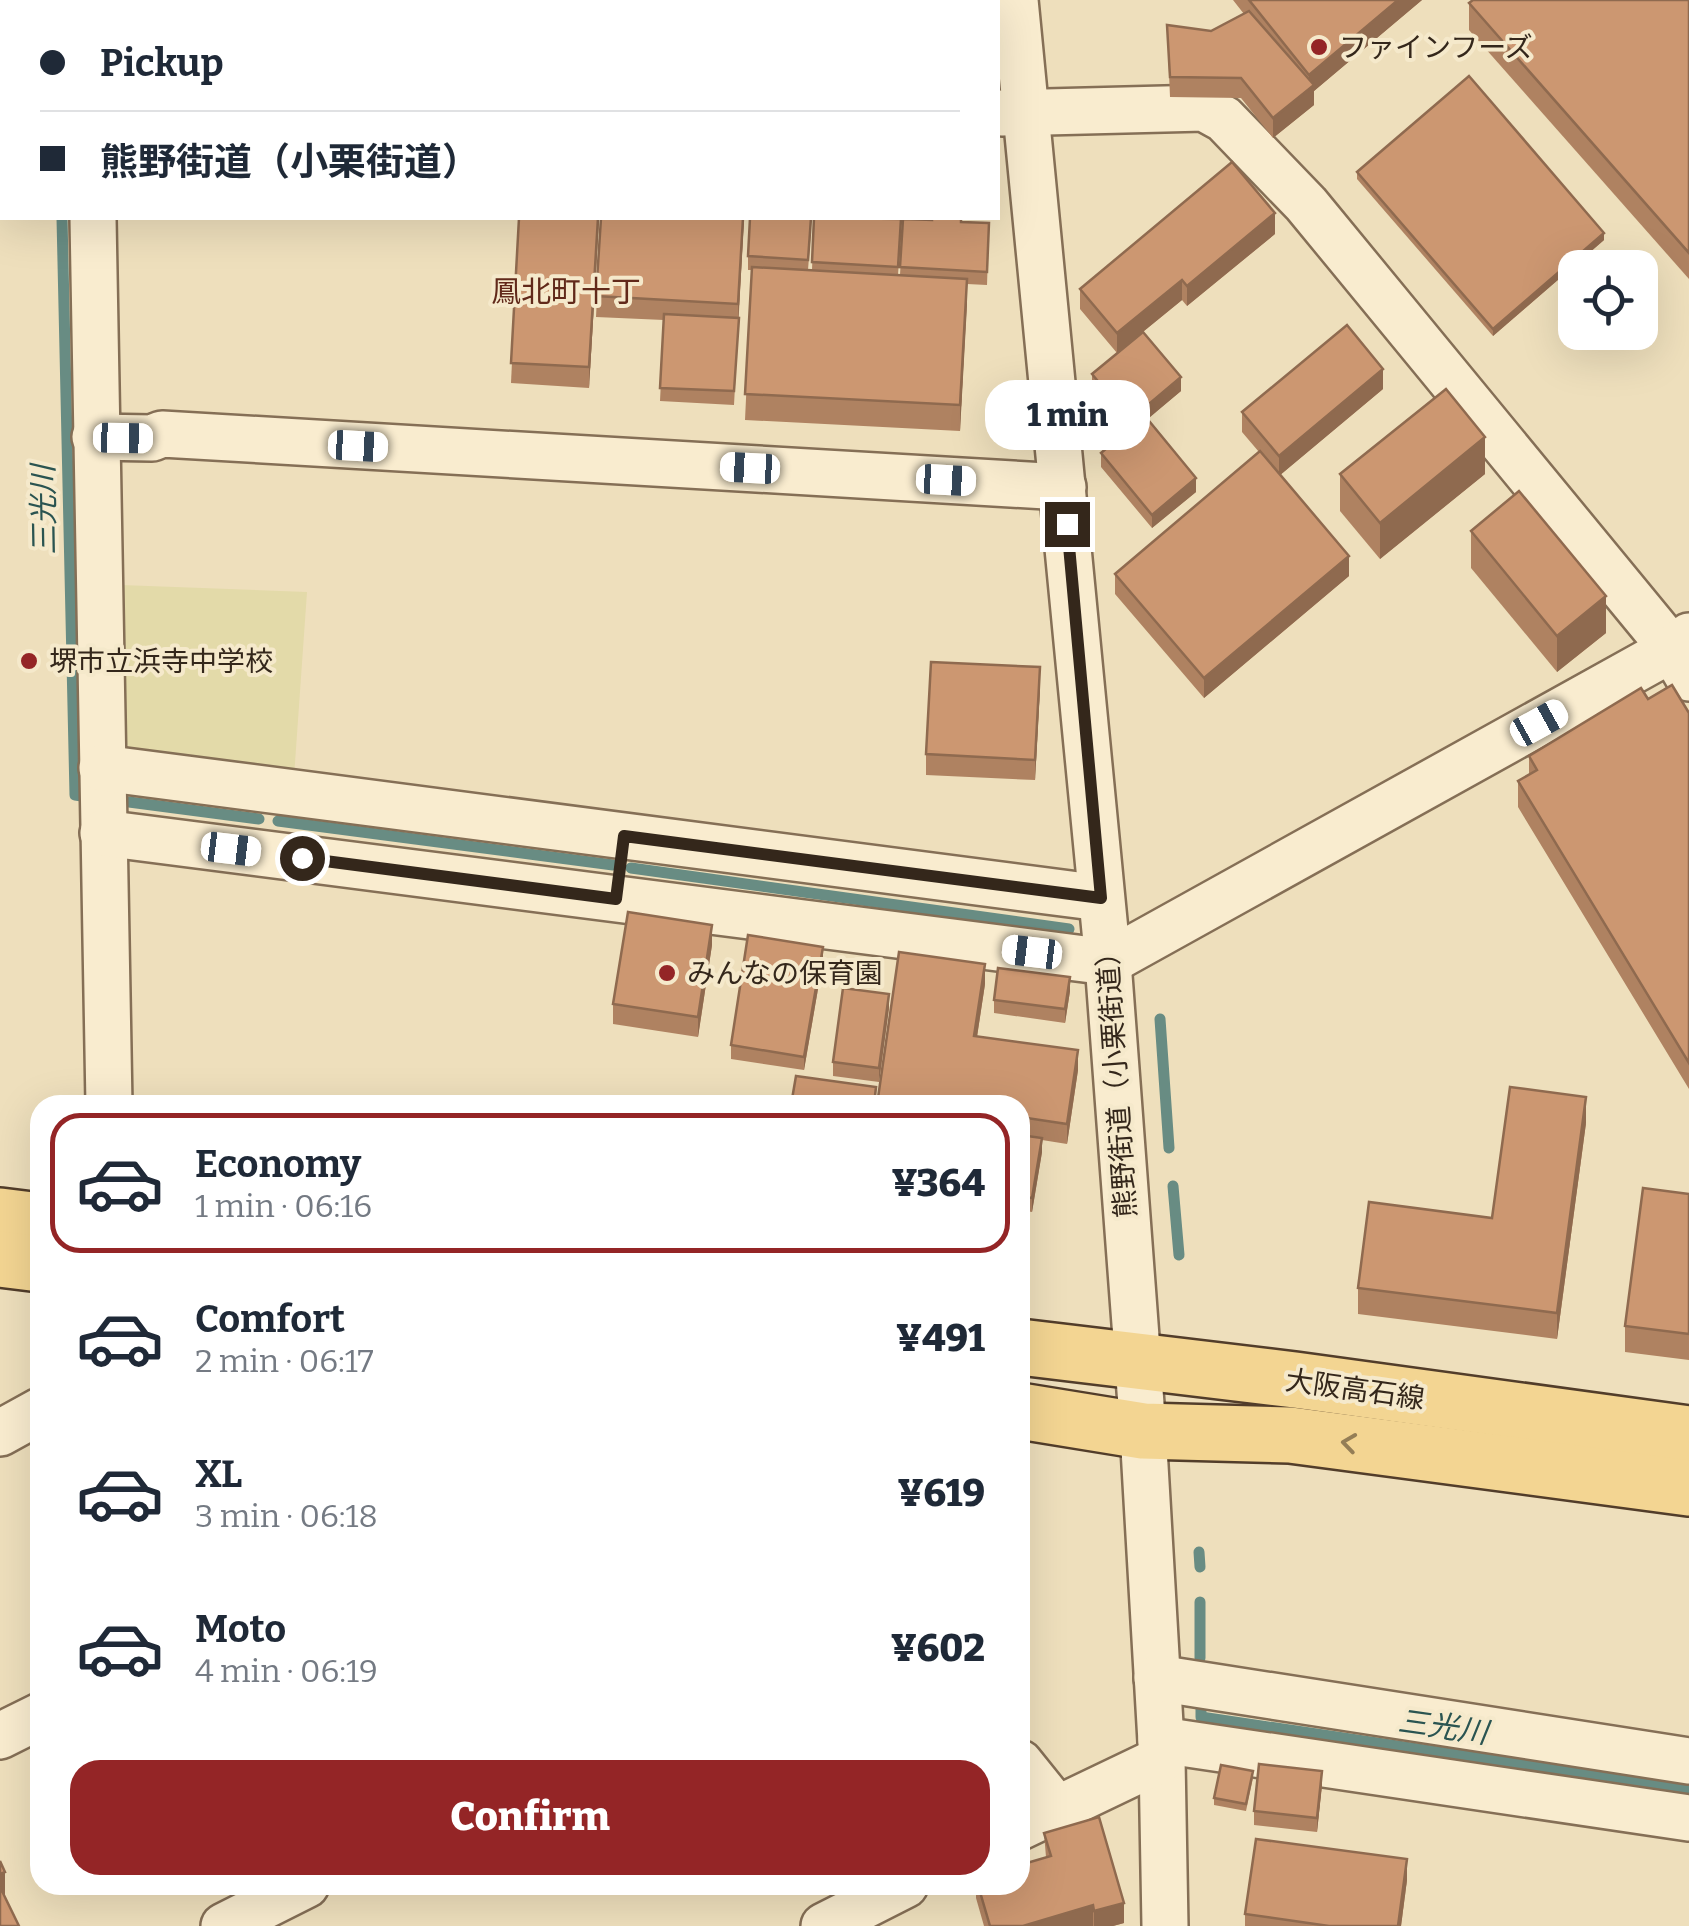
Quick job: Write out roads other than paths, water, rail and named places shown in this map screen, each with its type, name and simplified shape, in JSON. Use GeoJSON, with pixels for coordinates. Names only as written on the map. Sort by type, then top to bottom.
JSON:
{"type":"FeatureCollection","features":[{"type":"Feature","properties":{"kind":"main road"},"geometry":{"type":"LineString","coordinates":[[0,1216],[30,1220]]}},
{"type":"Feature","properties":{"kind":"main road"},"geometry":{"type":"LineString","coordinates":[[0,1259],[30,1263]]}},
{"type":"Feature","properties":{"kind":"main road","name":"大阪高石線"},"geometry":{"type":"LineString","coordinates":[[1030,1348],[1689,1434]]}},
{"type":"Feature","properties":{"kind":"main road"},"geometry":{"type":"LineString","coordinates":[[1138,1362],[1292,1352],[1689,1405]]}},
{"type":"Feature","properties":{"kind":"main road","name":"大阪高石線"},"geometry":{"type":"LineString","coordinates":[[1030,1414],[1144,1431],[1290,1435],[1689,1488]]}},
{"type":"Feature","properties":{"kind":"main road"},"geometry":{"type":"LineString","coordinates":[[1144,1431],[1206,1459],[1689,1522]]}},
{"type":"Feature","properties":{"kind":"street"},"geometry":{"type":"LineString","coordinates":[[102,769],[1108,962],[1683,654],[1306,204],[1224,119],[1204,108],[1013,113],[1015,0]]}},
{"type":"Feature","properties":{"kind":"street","name":"熊野街道（小栗街道）"},"geometry":{"type":"LineString","coordinates":[[1013,113],[1063,486],[1108,962],[1144,1431],[1161,1749]]}},
{"type":"Feature","properties":{"kind":"street"},"geometry":{"type":"LineString","coordinates":[[93,220],[109,1095]]}},
{"type":"Feature","properties":{"kind":"street"},"geometry":{"type":"LineString","coordinates":[[95,436],[182,435],[1063,486]]}},
{"type":"Feature","properties":{"kind":"street"},"geometry":{"type":"LineString","coordinates":[[103,826],[620,870],[1101,898]]}},
{"type":"Feature","properties":{"kind":"street"},"geometry":{"type":"LineString","coordinates":[[1157,1678],[1689,1761]]}},
{"type":"Feature","properties":{"kind":"street"},"geometry":{"type":"LineString","coordinates":[[0,1736],[30,1721]]}},
{"type":"Feature","properties":{"kind":"street"},"geometry":{"type":"LineString","coordinates":[[1161,1749],[1165,1926]]}},
{"type":"Feature","properties":{"kind":"street"},"geometry":{"type":"LineString","coordinates":[[1030,1794],[1038,1818],[1161,1749],[1689,1818]]}},
{"type":"Feature","properties":{"kind":"street"},"geometry":{"type":"LineString","coordinates":[[824,1926],[885,1895]]}},
{"type":"Feature","properties":{"kind":"street"},"geometry":{"type":"LineString","coordinates":[[224,1926],[280,1900]]}},
{"type":"Feature","properties":{"kind":"waterway","name":"三光川"},"geometry":{"type":"LineString","coordinates":[[62,220],[75,795],[82,796]]}},
{"type":"Feature","properties":{"kind":"waterway","name":"三光川"},"geometry":{"type":"LineString","coordinates":[[129,802],[259,819]]}},
{"type":"Feature","properties":{"kind":"waterway","name":"三光川"},"geometry":{"type":"LineString","coordinates":[[278,821],[613,865]]}},
{"type":"Feature","properties":{"kind":"waterway","name":"三光川"},"geometry":{"type":"LineString","coordinates":[[631,868],[1069,929]]}},
{"type":"Feature","properties":{"kind":"waterway","name":"三光川"},"geometry":{"type":"LineString","coordinates":[[1160,1019],[1169,1148]]}},
{"type":"Feature","properties":{"kind":"waterway","name":"三光川"},"geometry":{"type":"LineString","coordinates":[[1173,1186],[1179,1255]]}},
{"type":"Feature","properties":{"kind":"waterway","name":"三光川"},"geometry":{"type":"LineString","coordinates":[[1199,1552],[1200,1567]]}},
{"type":"Feature","properties":{"kind":"waterway","name":"三光川"},"geometry":{"type":"LineString","coordinates":[[1200,1602],[1200,1658]]}},
{"type":"Feature","properties":{"kind":"waterway","name":"三光川"},"geometry":{"type":"LineString","coordinates":[[1201,1705],[1201,1717],[1689,1789]]}},
{"type":"Feature","properties":{"kind":"place","name":"ファインフーズ"},"geometry":{"type":"Point","coordinates":[1319,47]}},
{"type":"Feature","properties":{"kind":"place","name":"堺市立浜寺中学校"},"geometry":{"type":"Point","coordinates":[29,661]}},
{"type":"Feature","properties":{"kind":"place","name":"みんなの保育園"},"geometry":{"type":"Point","coordinates":[667,973]}},
{"type":"Feature","properties":{"kind":"district","name":"鳳北町十丁"},"geometry":{"type":"Point","coordinates":[566,292]}}]}
